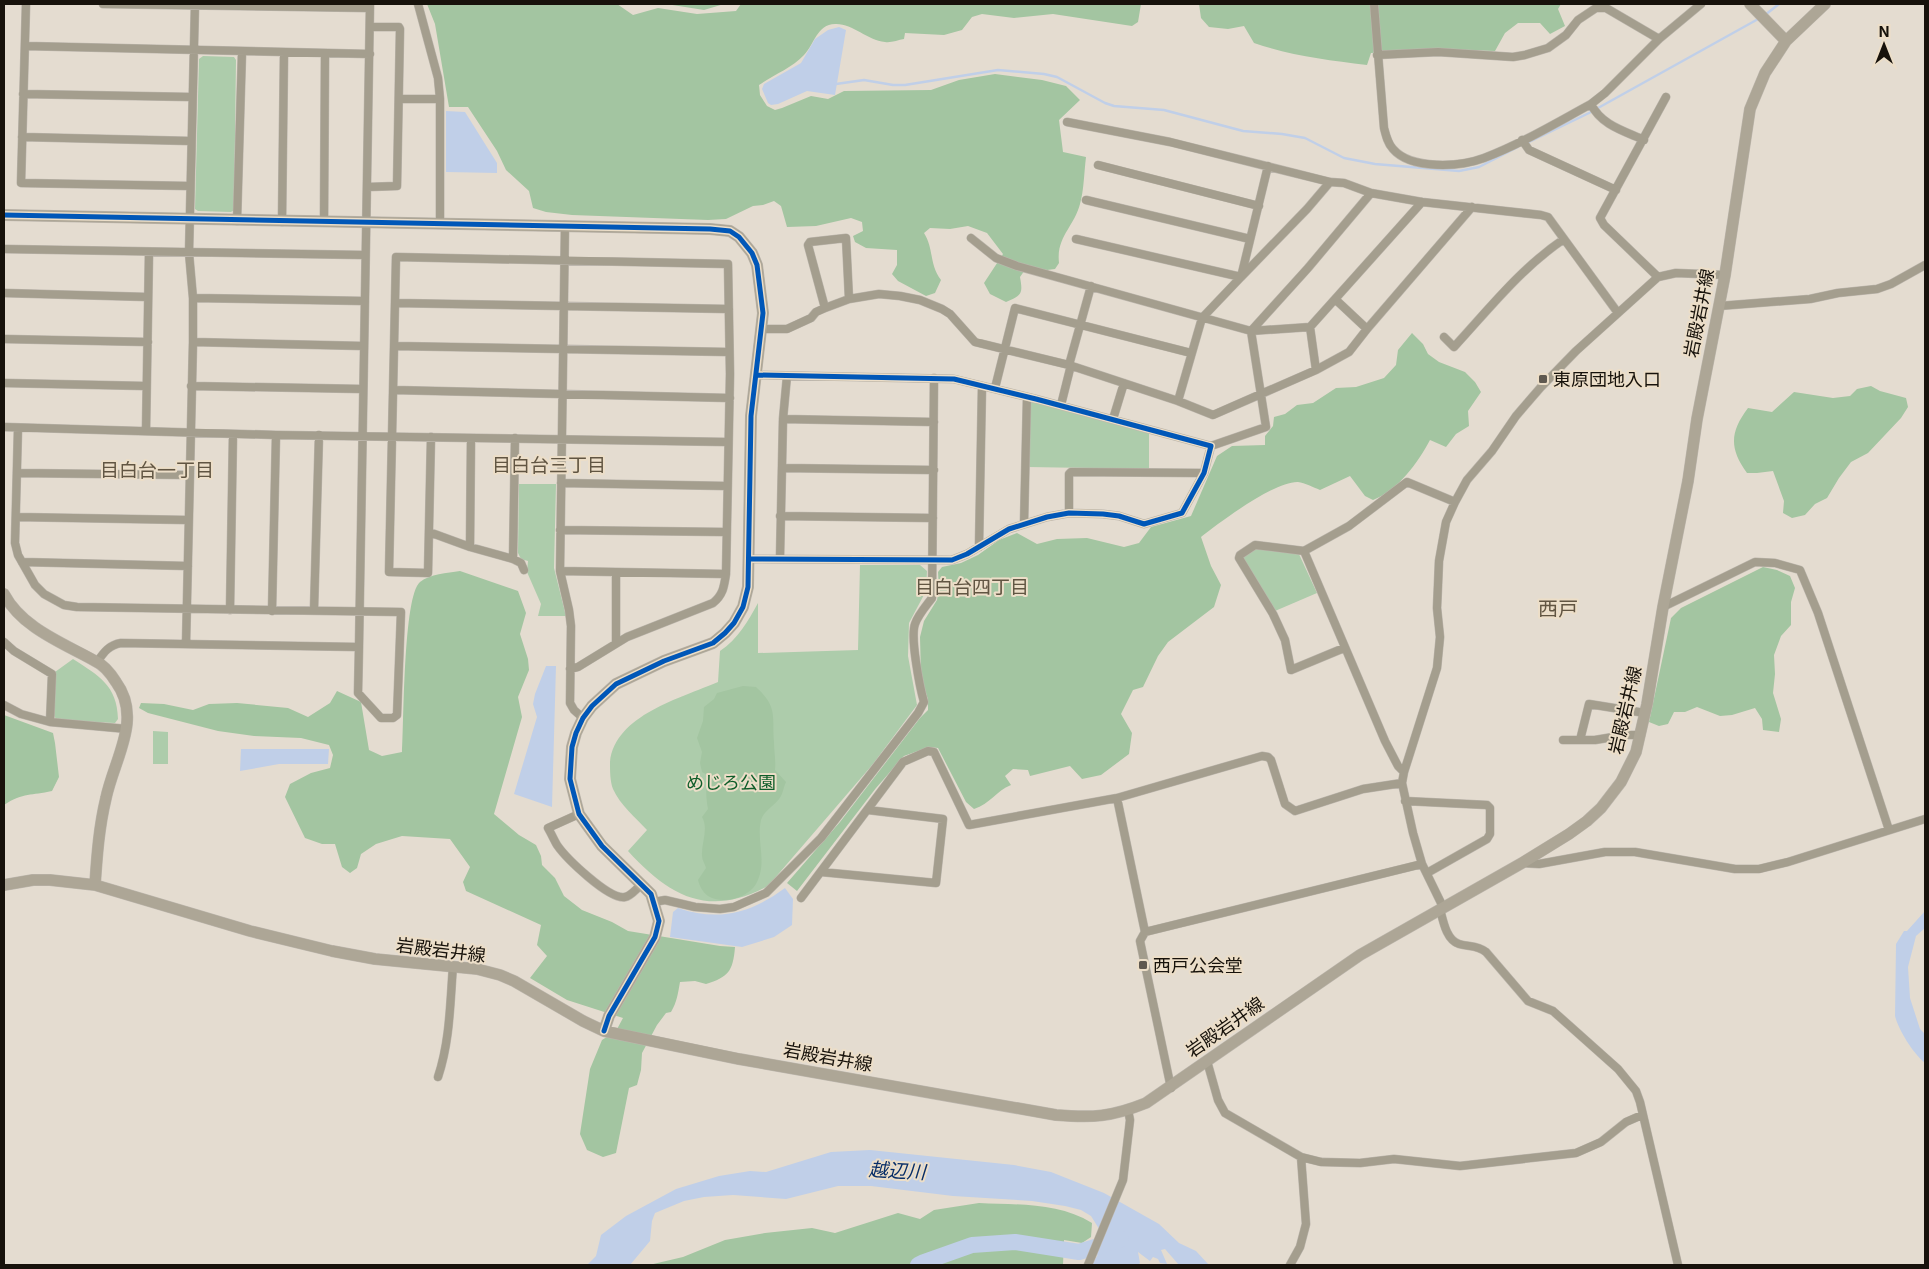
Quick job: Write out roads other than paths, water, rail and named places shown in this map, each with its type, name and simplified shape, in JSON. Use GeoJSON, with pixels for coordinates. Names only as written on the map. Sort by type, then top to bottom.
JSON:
{"type":"FeatureCollection","features":[{"type":"Feature","properties":{"kind":"main road"},"geometry":{"type":"LineString","coordinates":[[1750,4],[1786,41]]}},
{"type":"Feature","properties":{"kind":"main road","name":"岩殿岩井線"},"geometry":{"type":"LineString","coordinates":[[4,885],[34,880],[50,880],[95,885],[250,931],[332,951],[374,959],[477,970],[514,981],[583,1021],[604,1030],[739,1060],[1056,1115],[1103,1117],[1146,1103],[1171,1088],[1360,955],[1522,863],[1569,834],[1601,808],[1621,782],[1636,752],[1641,735],[1725,275],[1750,109],[1765,73],[1786,41],[1825,4]]}},
{"type":"Feature","properties":{"kind":"main road"},"geometry":{"type":"LineString","coordinates":[[4,215],[710,229],[730,231],[746,243],[757,265],[763,313],[751,416],[750,558],[748,587],[743,607],[734,623],[713,643],[664,661],[616,684],[600,697],[583,718],[572,747],[570,767],[573,795],[579,814],[602,846],[650,894],[659,921],[655,937],[609,1016],[604,1030]]}},
{"type":"Feature","properties":{"kind":"main road"},"geometry":{"type":"LineString","coordinates":[[4,594],[23,617],[37,628],[97,662],[111,674],[124,692],[128,712],[127,729],[106,796],[100,830],[95,885]]}},
{"type":"Feature","properties":{"kind":"street"},"geometry":{"type":"LineString","coordinates":[[26,4],[22,183],[190,186]]}},
{"type":"Feature","properties":{"kind":"street"},"geometry":{"type":"LineString","coordinates":[[18,428],[16,543],[22,562],[44,594],[64,605],[77,607],[272,611],[314,610],[359,611],[401,612],[398,715],[393,718],[381,718],[358,693],[359,647],[359,611],[362,436],[368,187],[370,6],[103,4]]}},
{"type":"Feature","properties":{"kind":"street"},"geometry":{"type":"LineString","coordinates":[[418,4],[438,78],[440,99],[440,224]]}},
{"type":"Feature","properties":{"kind":"street"},"geometry":{"type":"LineString","coordinates":[[1374,4],[1384,128],[1387,139],[1392,149],[1410,162],[1434,164],[1459,164],[1483,159],[1591,104],[1605,94],[1659,39],[1701,4]]}},
{"type":"Feature","properties":{"kind":"street"},"geometry":{"type":"LineString","coordinates":[[186,644],[193,342],[193,298],[189,253],[195,5]]}},
{"type":"Feature","properties":{"kind":"street"},"geometry":{"type":"LineString","coordinates":[[1377,55],[1438,52],[1525,55],[1548,48],[1566,35],[1578,20],[1596,8],[1606,8],[1659,39]]}},
{"type":"Feature","properties":{"kind":"street"},"geometry":{"type":"LineString","coordinates":[[368,187],[398,186],[400,99],[400,29],[399,27],[370,27]]}},
{"type":"Feature","properties":{"kind":"street"},"geometry":{"type":"LineString","coordinates":[[25,46],[370,54]]}},
{"type":"Feature","properties":{"kind":"street"},"geometry":{"type":"LineString","coordinates":[[237,221],[242,52]]}},
{"type":"Feature","properties":{"kind":"street"},"geometry":{"type":"LineString","coordinates":[[282,222],[284,53]]}},
{"type":"Feature","properties":{"kind":"street"},"geometry":{"type":"LineString","coordinates":[[324,222],[325,54]]}},
{"type":"Feature","properties":{"kind":"street"},"geometry":{"type":"LineString","coordinates":[[23,94],[192,97]]}},
{"type":"Feature","properties":{"kind":"street"},"geometry":{"type":"LineString","coordinates":[[1658,277],[1604,225],[1600,218],[1666,97]]}},
{"type":"Feature","properties":{"kind":"street"},"geometry":{"type":"LineString","coordinates":[[400,99],[440,99]]}},
{"type":"Feature","properties":{"kind":"street"},"geometry":{"type":"LineString","coordinates":[[1591,104],[1596,114],[1604,122],[1644,140]]}},
{"type":"Feature","properties":{"kind":"street"},"geometry":{"type":"LineString","coordinates":[[1067,122],[1170,142],[1344,184],[1371,194],[1548,217],[1618,313]]}},
{"type":"Feature","properties":{"kind":"street"},"geometry":{"type":"LineString","coordinates":[[22,137],[191,141]]}},
{"type":"Feature","properties":{"kind":"street"},"geometry":{"type":"LineString","coordinates":[[1522,140],[1529,150],[1616,190]]}},
{"type":"Feature","properties":{"kind":"street"},"geometry":{"type":"LineString","coordinates":[[1098,165],[1259,206]]}},
{"type":"Feature","properties":{"kind":"street"},"geometry":{"type":"LineString","coordinates":[[1241,277],[1268,166]]}},
{"type":"Feature","properties":{"kind":"street"},"geometry":{"type":"LineString","coordinates":[[1178,401],[1202,318],[1307,209],[1330,182]]}},
{"type":"Feature","properties":{"kind":"street"},"geometry":{"type":"LineString","coordinates":[[1250,330],[1308,268],[1371,194]]}},
{"type":"Feature","properties":{"kind":"street"},"geometry":{"type":"LineString","coordinates":[[1086,200],[1250,239]]}},
{"type":"Feature","properties":{"kind":"street"},"geometry":{"type":"LineString","coordinates":[[971,238],[996,258],[1017,266],[1202,318],[1250,330],[1310,327],[1422,202]]}},
{"type":"Feature","properties":{"kind":"street"},"geometry":{"type":"LineString","coordinates":[[762,328],[787,329],[811,318],[816,312],[849,299],[879,294],[900,296],[920,300],[942,309],[950,314],[975,342],[1070,365],[1178,401],[1212,415],[1316,370],[1350,352],[1366,330],[1472,207]]}},
{"type":"Feature","properties":{"kind":"street"},"geometry":{"type":"LineString","coordinates":[[565,225],[560,439],[560,571],[570,610],[570,703],[574,710],[583,718]]}},
{"type":"Feature","properties":{"kind":"street"},"geometry":{"type":"LineString","coordinates":[[825,308],[808,245],[810,242],[846,238],[849,299]]}},
{"type":"Feature","properties":{"kind":"street"},"geometry":{"type":"LineString","coordinates":[[1076,239],[1241,277]]}},
{"type":"Feature","properties":{"kind":"street"},"geometry":{"type":"LineString","coordinates":[[1444,337],[1454,347],[1512,282],[1544,252],[1564,239]]}},
{"type":"Feature","properties":{"kind":"street"},"geometry":{"type":"LineString","coordinates":[[4,249],[366,255]]}},
{"type":"Feature","properties":{"kind":"street"},"geometry":{"type":"LineString","coordinates":[[146,431],[149,252]]}},
{"type":"Feature","properties":{"kind":"street"},"geometry":{"type":"LineString","coordinates":[[431,437],[428,573],[389,572],[396,257],[728,264],[730,398],[726,574],[724,589],[720,598],[713,603],[626,637],[578,667],[570,669]]}},
{"type":"Feature","properties":{"kind":"street"},"geometry":{"type":"LineString","coordinates":[[1719,306],[1810,299],[1838,293],[1877,289],[1891,284],[1925,265]]}},
{"type":"Feature","properties":{"kind":"street"},"geometry":{"type":"LineString","coordinates":[[1678,1265],[1636,1091],[1618,1069],[1553,1011],[1528,1000],[1486,952],[1480,947],[1454,941],[1449,935],[1441,908],[1422,864],[1402,783],[1437,668],[1440,637],[1437,608],[1439,561],[1446,522],[1454,502],[1467,480],[1492,451],[1528,402],[1576,352],[1658,277],[1676,273],[1725,275]]}},
{"type":"Feature","properties":{"kind":"street"},"geometry":{"type":"LineString","coordinates":[[1060,405],[1091,286]]}},
{"type":"Feature","properties":{"kind":"street"},"geometry":{"type":"LineString","coordinates":[[4,294],[148,298]]}},
{"type":"Feature","properties":{"kind":"street"},"geometry":{"type":"LineString","coordinates":[[193,298],[365,301]]}},
{"type":"Feature","properties":{"kind":"street"},"geometry":{"type":"LineString","coordinates":[[1335,299],[1366,330]]}},
{"type":"Feature","properties":{"kind":"street"},"geometry":{"type":"LineString","coordinates":[[395,303],[729,309]]}},
{"type":"Feature","properties":{"kind":"street"},"geometry":{"type":"LineString","coordinates":[[995,388],[1015,308],[1191,353]]}},
{"type":"Feature","properties":{"kind":"street"},"geometry":{"type":"LineString","coordinates":[[1310,327],[1316,370]]}},
{"type":"Feature","properties":{"kind":"street"},"geometry":{"type":"LineString","coordinates":[[756,375],[954,379],[1114,419],[1211,446],[1266,427],[1250,330]]}},
{"type":"Feature","properties":{"kind":"street"},"geometry":{"type":"LineString","coordinates":[[4,339],[148,342]]}},
{"type":"Feature","properties":{"kind":"street"},"geometry":{"type":"LineString","coordinates":[[193,342],[364,346]]}},
{"type":"Feature","properties":{"kind":"street"},"geometry":{"type":"LineString","coordinates":[[394,346],[729,352]]}},
{"type":"Feature","properties":{"kind":"street"},"geometry":{"type":"LineString","coordinates":[[780,558],[783,420],[787,376]]}},
{"type":"Feature","properties":{"kind":"street"},"geometry":{"type":"LineString","coordinates":[[654,902],[665,900],[695,907],[720,909],[734,907],[766,894],[821,838],[918,713],[924,702],[920,690],[915,655],[914,626],[932,598],[934,378]]}},
{"type":"Feature","properties":{"kind":"street"},"geometry":{"type":"LineString","coordinates":[[1114,419],[1124,383]]}},
{"type":"Feature","properties":{"kind":"street"},"geometry":{"type":"LineString","coordinates":[[4,384],[146,386]]}},
{"type":"Feature","properties":{"kind":"street"},"geometry":{"type":"LineString","coordinates":[[191,386],[363,389]]}},
{"type":"Feature","properties":{"kind":"street"},"geometry":{"type":"LineString","coordinates":[[979,547],[982,386]]}},
{"type":"Feature","properties":{"kind":"street"},"geometry":{"type":"LineString","coordinates":[[393,390],[730,398]]}},
{"type":"Feature","properties":{"kind":"street"},"geometry":{"type":"LineString","coordinates":[[1024,524],[1026,397]]}},
{"type":"Feature","properties":{"kind":"street"},"geometry":{"type":"LineString","coordinates":[[783,420],[934,422]]}},
{"type":"Feature","properties":{"kind":"street"},"geometry":{"type":"LineString","coordinates":[[4,427],[276,435],[728,442]]}},
{"type":"Feature","properties":{"kind":"street"},"geometry":{"type":"LineString","coordinates":[[230,610],[233,434]]}},
{"type":"Feature","properties":{"kind":"street"},"geometry":{"type":"LineString","coordinates":[[272,611],[276,435]]}},
{"type":"Feature","properties":{"kind":"street"},"geometry":{"type":"LineString","coordinates":[[314,610],[318,435]]}},
{"type":"Feature","properties":{"kind":"street"},"geometry":{"type":"LineString","coordinates":[[470,547],[471,438]]}},
{"type":"Feature","properties":{"kind":"street"},"geometry":{"type":"LineString","coordinates":[[514,559],[515,438]]}},
{"type":"Feature","properties":{"kind":"street"},"geometry":{"type":"LineString","coordinates":[[750,558],[933,562],[952,560],[967,554],[1009,528],[1069,514],[1119,516],[1144,524],[1182,513],[1204,473],[1211,446]]}},
{"type":"Feature","properties":{"kind":"street"},"geometry":{"type":"LineString","coordinates":[[782,468],[934,470]]}},
{"type":"Feature","properties":{"kind":"street"},"geometry":{"type":"LineString","coordinates":[[1069,514],[1069,474],[1071,472],[1204,473]]}},
{"type":"Feature","properties":{"kind":"street"},"geometry":{"type":"LineString","coordinates":[[17,473],[189,475]]}},
{"type":"Feature","properties":{"kind":"street"},"geometry":{"type":"LineString","coordinates":[[1344,648],[1290,670],[1284,640],[1273,614],[1238,558],[1240,555],[1255,545],[1304,551],[1350,526],[1407,482],[1454,502]]}},
{"type":"Feature","properties":{"kind":"street"},"geometry":{"type":"LineString","coordinates":[[561,483],[727,486]]}},
{"type":"Feature","properties":{"kind":"street"},"geometry":{"type":"LineString","coordinates":[[780,516],[933,518]]}},
{"type":"Feature","properties":{"kind":"street"},"geometry":{"type":"LineString","coordinates":[[16,517],[188,520]]}},
{"type":"Feature","properties":{"kind":"street"},"geometry":{"type":"LineString","coordinates":[[560,530],[726,532]]}},
{"type":"Feature","properties":{"kind":"street"},"geometry":{"type":"LineString","coordinates":[[429,532],[470,547],[514,559],[521,563],[524,570]]}},
{"type":"Feature","properties":{"kind":"street"},"geometry":{"type":"LineString","coordinates":[[1304,551],[1385,741],[1398,766],[1404,772]]}},
{"type":"Feature","properties":{"kind":"street"},"geometry":{"type":"LineString","coordinates":[[22,562],[188,566]]}},
{"type":"Feature","properties":{"kind":"street"},"geometry":{"type":"LineString","coordinates":[[1663,607],[1755,562],[1774,563],[1800,570],[1818,613],[1888,830]]}},
{"type":"Feature","properties":{"kind":"street"},"geometry":{"type":"LineString","coordinates":[[560,571],[726,574]]}},
{"type":"Feature","properties":{"kind":"street"},"geometry":{"type":"LineString","coordinates":[[616,573],[616,643]]}},
{"type":"Feature","properties":{"kind":"street"},"geometry":{"type":"LineString","coordinates":[[4,642],[14,651],[52,674],[50,722]]}},
{"type":"Feature","properties":{"kind":"street"},"geometry":{"type":"LineString","coordinates":[[97,662],[113,644],[359,647]]}},
{"type":"Feature","properties":{"kind":"street"},"geometry":{"type":"LineString","coordinates":[[1580,740],[1588,704],[1645,713]]}},
{"type":"Feature","properties":{"kind":"street"},"geometry":{"type":"LineString","coordinates":[[4,705],[21,714],[50,722],[127,729]]}},
{"type":"Feature","properties":{"kind":"street"},"geometry":{"type":"LineString","coordinates":[[1563,740],[1595,740],[1625,735],[1641,735]]}},
{"type":"Feature","properties":{"kind":"street"},"geometry":{"type":"LineString","coordinates":[[801,898],[903,762],[928,751],[934,752],[969,825],[1117,798],[1262,756],[1268,757],[1271,760],[1286,804],[1295,810],[1363,789],[1402,783]]}},
{"type":"Feature","properties":{"kind":"street"},"geometry":{"type":"LineString","coordinates":[[1117,798],[1145,932],[1140,941],[1171,1088]]}},
{"type":"Feature","properties":{"kind":"street"},"geometry":{"type":"LineString","coordinates":[[1405,801],[1487,805],[1490,808],[1490,834],[1487,839],[1427,873]]}},
{"type":"Feature","properties":{"kind":"street"},"geometry":{"type":"LineString","coordinates":[[821,872],[936,883],[943,819],[868,810]]}},
{"type":"Feature","properties":{"kind":"street"},"geometry":{"type":"LineString","coordinates":[[579,814],[548,828],[558,846],[574,865],[614,895],[624,897],[631,894],[641,885]]}},
{"type":"Feature","properties":{"kind":"street"},"geometry":{"type":"LineString","coordinates":[[1522,863],[1539,864],[1619,851],[1735,869],[1759,870],[1925,819]]}},
{"type":"Feature","properties":{"kind":"street"},"geometry":{"type":"LineString","coordinates":[[1145,932],[1422,864]]}},
{"type":"Feature","properties":{"kind":"street"},"geometry":{"type":"LineString","coordinates":[[438,1077],[446,1055],[453,966]]}},
{"type":"Feature","properties":{"kind":"street"},"geometry":{"type":"LineString","coordinates":[[1207,1061],[1218,1100],[1224,1113],[1301,1157],[1320,1162],[1360,1163],[1394,1159],[1460,1166],[1576,1153],[1601,1142],[1626,1122],[1642,1115]]}},
{"type":"Feature","properties":{"kind":"street"},"geometry":{"type":"LineString","coordinates":[[1088,1265],[1119,1194],[1124,1172],[1130,1120],[1128,1110]]}},
{"type":"Feature","properties":{"kind":"street"},"geometry":{"type":"LineString","coordinates":[[1290,1265],[1300,1247],[1306,1224],[1301,1157]]}},
{"type":"Feature","properties":{"kind":"water"},"geometry":{"type":"Polygon","coordinates":[[[839,27],[846,30],[835,95],[807,91],[778,104],[771,105],[768,103],[762,89],[764,84],[801,63],[815,39],[828,30],[839,27]]]}},
{"type":"Feature","properties":{"kind":"water"},"geometry":{"type":"Polygon","coordinates":[[[446,111],[465,112],[497,163],[497,173],[446,172],[446,111]]]}},
{"type":"Feature","properties":{"kind":"water"},"geometry":{"type":"Polygon","coordinates":[[[546,666],[556,666],[552,807],[514,794],[537,717],[533,704],[535,694],[546,666]]]}},
{"type":"Feature","properties":{"kind":"water"},"geometry":{"type":"Polygon","coordinates":[[[241,749],[329,749],[328,764],[279,764],[240,771],[241,749]]]}},
{"type":"Feature","properties":{"kind":"water"},"geometry":{"type":"Polygon","coordinates":[[[785,888],[793,899],[792,925],[774,937],[742,947],[670,937],[673,912],[678,908],[707,914],[734,913],[760,904],[785,888]]]}},
{"type":"Feature","properties":{"kind":"water"},"geometry":{"type":"Polygon","coordinates":[[[1925,911],[1925,928],[1916,936],[1908,967],[1910,998],[1920,1029],[1925,1034],[1925,1063],[1907,1041],[1895,1016],[1896,944],[1904,931],[1907,931],[1925,911]]]}},
{"type":"Feature","properties":{"kind":"water","name":"越辺川"},"geometry":{"type":"Polygon","coordinates":[[[870,1150],[1014,1165],[1051,1172],[1104,1193],[1159,1224],[1179,1243],[1196,1251],[1209,1265],[1179,1265],[1165,1249],[1161,1250],[1167,1264],[1160,1263],[1158,1259],[1153,1257],[1150,1261],[1138,1252],[1140,1263],[1138,1265],[1092,1265],[1106,1240],[1091,1216],[1081,1210],[1065,1206],[1032,1201],[953,1196],[871,1186],[838,1186],[786,1199],[733,1195],[704,1197],[684,1201],[655,1213],[652,1221],[650,1241],[630,1265],[587,1265],[596,1256],[601,1235],[626,1216],[676,1189],[719,1176],[750,1171],[766,1172],[831,1152],[870,1150]]]}},
{"type":"Feature","properties":{"kind":"waterway"},"geometry":{"type":"LineString","coordinates":[[1765,15],[1779,4]]}},
{"type":"Feature","properties":{"kind":"waterway"},"geometry":{"type":"LineString","coordinates":[[1525,144],[1589,113],[1760,18]]}},
{"type":"Feature","properties":{"kind":"waterway"},"geometry":{"type":"LineString","coordinates":[[836,84],[864,80],[905,85],[998,70],[1044,74],[1057,77],[1114,106],[1164,110],[1243,131],[1305,138],[1344,158],[1375,164],[1459,171],[1479,167],[1518,147]]}},
{"type":"Feature","properties":{"kind":"waterway"},"geometry":{"type":"LineString","coordinates":[[918,1265],[972,1245],[1015,1242],[1079,1252],[1121,1239]]}},
{"type":"Feature","properties":{"kind":"place","name":"東原団地入口"},"geometry":{"type":"Point","coordinates":[1543,379]}},
{"type":"Feature","properties":{"kind":"place","name":"西戸公会堂"},"geometry":{"type":"Point","coordinates":[1143,965]}},
{"type":"Feature","properties":{"kind":"district","name":"目白台三丁目"},"geometry":{"type":"Point","coordinates":[549,465]}},
{"type":"Feature","properties":{"kind":"district","name":"目白台一丁目"},"geometry":{"type":"Point","coordinates":[157,470]}},
{"type":"Feature","properties":{"kind":"district","name":"目白台四丁目"},"geometry":{"type":"Point","coordinates":[972,587]}},
{"type":"Feature","properties":{"kind":"district","name":"西戸"},"geometry":{"type":"Point","coordinates":[1558,609]}},
{"type":"Feature","properties":{"kind":"park label","name":"めじろ公園"},"geometry":{"type":"Point","coordinates":[731,782]}}]}
